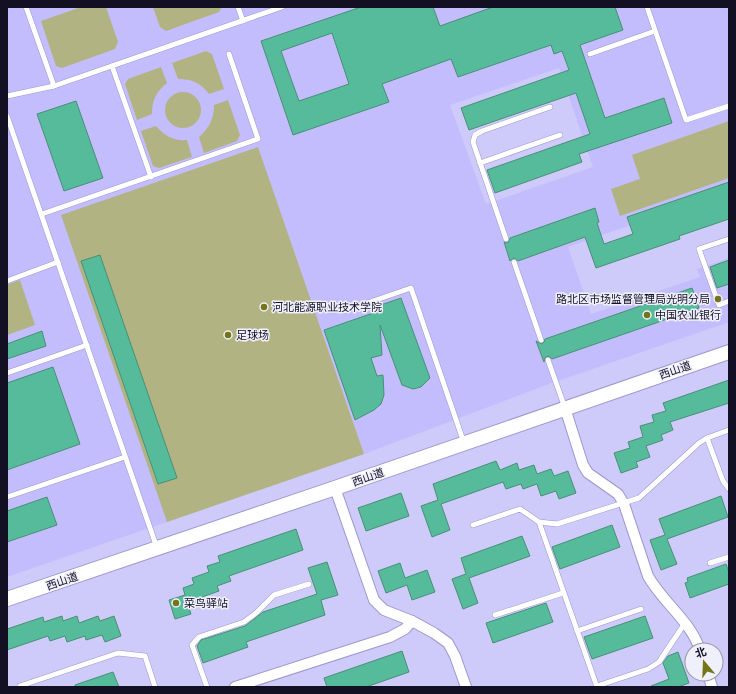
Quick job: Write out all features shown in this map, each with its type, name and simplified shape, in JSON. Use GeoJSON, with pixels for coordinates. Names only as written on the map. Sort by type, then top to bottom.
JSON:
{"type":"FeatureCollection","features":[{"type":"Feature","properties":{"kind":"street","name":"西山道"},"geometry":{"type":"LineString","coordinates":[[7,599],[464,444],[729,352]]}},
{"type":"Feature","properties":{"kind":"street"},"geometry":{"type":"LineString","coordinates":[[565,408],[583,465],[588,474],[618,494],[624,504],[648,576],[653,585],[686,623],[697,642]]}},
{"type":"Feature","properties":{"kind":"street"},"geometry":{"type":"LineString","coordinates":[[335,488],[374,600],[384,610],[412,621],[434,632],[448,643],[455,656],[466,687]]}},
{"type":"Feature","properties":{"kind":"street"},"geometry":{"type":"LineString","coordinates":[[235,687],[249,685],[390,637],[406,629],[412,621]]}},
{"type":"Feature","properties":{"kind":"lane"},"geometry":{"type":"LineString","coordinates":[[26,7],[54,86]]}},
{"type":"Feature","properties":{"kind":"lane"},"geometry":{"type":"LineString","coordinates":[[238,7],[243,21]]}},
{"type":"Feature","properties":{"kind":"lane"},"geometry":{"type":"LineString","coordinates":[[7,96],[54,86],[282,7]]}},
{"type":"Feature","properties":{"kind":"lane"},"geometry":{"type":"LineString","coordinates":[[647,7],[686,120],[729,106]]}},
{"type":"Feature","properties":{"kind":"lane"},"geometry":{"type":"LineString","coordinates":[[590,54],[655,31]]}},
{"type":"Feature","properties":{"kind":"lane"},"geometry":{"type":"LineString","coordinates":[[42,214],[258,140],[229,54]]}},
{"type":"Feature","properties":{"kind":"lane"},"geometry":{"type":"LineString","coordinates":[[112,66],[151,177]]}},
{"type":"Feature","properties":{"kind":"lane"},"geometry":{"type":"LineString","coordinates":[[506,239],[473,142],[475,135],[482,131],[550,107]]}},
{"type":"Feature","properties":{"kind":"lane"},"geometry":{"type":"LineString","coordinates":[[7,116],[157,549]]}},
{"type":"Feature","properties":{"kind":"lane"},"geometry":{"type":"LineString","coordinates":[[480,163],[560,135]]}},
{"type":"Feature","properties":{"kind":"lane"},"geometry":{"type":"LineString","coordinates":[[729,239],[699,249],[718,304],[729,301]]}},
{"type":"Feature","properties":{"kind":"lane"},"geometry":{"type":"LineString","coordinates":[[7,281],[58,262]]}},
{"type":"Feature","properties":{"kind":"lane"},"geometry":{"type":"LineString","coordinates":[[514,262],[541,340]]}},
{"type":"Feature","properties":{"kind":"lane"},"geometry":{"type":"LineString","coordinates":[[344,311],[411,288],[464,444]]}},
{"type":"Feature","properties":{"kind":"lane"},"geometry":{"type":"LineString","coordinates":[[7,373],[87,345]]}},
{"type":"Feature","properties":{"kind":"lane"},"geometry":{"type":"LineString","coordinates":[[548,360],[565,408]]}},
{"type":"Feature","properties":{"kind":"lane"},"geometry":{"type":"LineString","coordinates":[[473,525],[520,509],[539,522],[557,524],[624,504],[639,498],[699,443],[707,438],[729,430]]}},
{"type":"Feature","properties":{"kind":"lane"},"geometry":{"type":"LineString","coordinates":[[707,438],[723,481],[729,489]]}},
{"type":"Feature","properties":{"kind":"lane"},"geometry":{"type":"LineString","coordinates":[[7,497],[125,457]]}},
{"type":"Feature","properties":{"kind":"lane"},"geometry":{"type":"LineString","coordinates":[[539,522],[597,686],[648,669],[659,662],[686,623]]}},
{"type":"Feature","properties":{"kind":"lane"},"geometry":{"type":"LineString","coordinates":[[710,563],[729,557]]}},
{"type":"Feature","properties":{"kind":"lane"},"geometry":{"type":"LineString","coordinates":[[207,687],[192,645],[199,637],[244,622],[256,613],[274,595],[309,584]]}},
{"type":"Feature","properties":{"kind":"lane"},"geometry":{"type":"LineString","coordinates":[[496,615],[563,593]]}},
{"type":"Feature","properties":{"kind":"lane"},"geometry":{"type":"LineString","coordinates":[[577,631],[641,608]]}},
{"type":"Feature","properties":{"kind":"lane"},"geometry":{"type":"LineString","coordinates":[[20,686],[118,653],[145,656],[155,687]]}},
{"type":"Feature","properties":{"kind":"shaded area","name":"河北能源职业技术学院"},"geometry":{"type":"Polygon","coordinates":[[[7,7],[729,7],[729,191],[568,247],[591,314],[700,277],[697,269],[729,258],[729,322],[549,384],[364,454],[7,577],[7,7]],[[559,68],[450,105],[486,204],[593,167],[559,68]]]}},
{"type":"Feature","properties":{"kind":"green space"},"geometry":{"type":"Polygon","coordinates":[[[81,7],[106,7],[118,42],[115,49],[62,68],[56,66],[41,21],[81,7]]]}},
{"type":"Feature","properties":{"kind":"green space"},"geometry":{"type":"Polygon","coordinates":[[[153,7],[222,7],[219,12],[166,31],[160,27],[153,7]]]}},
{"type":"Feature","properties":{"kind":"green space"},"geometry":{"type":"Polygon","coordinates":[[[206,51],[212,54],[224,89],[209,94],[196,82],[178,79],[172,63],[206,51]]]}},
{"type":"Feature","properties":{"kind":"green space"},"geometry":{"type":"Polygon","coordinates":[[[161,67],[167,83],[155,97],[152,114],[137,120],[125,84],[128,79],[161,67]]]}},
{"type":"Feature","properties":{"kind":"green space"},"geometry":{"type":"Polygon","coordinates":[[[187,92],[196,97],[200,103],[200,117],[196,123],[187,128],[179,128],[170,123],[166,117],[165,106],[170,97],[176,93],[187,92]]]}},
{"type":"Feature","properties":{"kind":"green space"},"geometry":{"type":"Polygon","coordinates":[[[228,100],[240,135],[237,141],[204,153],[199,137],[210,123],[214,105],[228,100]]]}},
{"type":"Feature","properties":{"kind":"green space"},"geometry":{"type":"Polygon","coordinates":[[[729,121],[729,178],[620,216],[611,189],[640,179],[632,155],[729,121]]]}},
{"type":"Feature","properties":{"kind":"green space"},"geometry":{"type":"Polygon","coordinates":[[[156,126],[170,137],[178,140],[187,140],[192,157],[159,168],[153,166],[141,131],[156,126]]]}},
{"type":"Feature","properties":{"kind":"green space"},"geometry":{"type":"Polygon","coordinates":[[[258,147],[364,454],[167,522],[61,215],[258,147]]]}},
{"type":"Feature","properties":{"kind":"green space"},"geometry":{"type":"Polygon","coordinates":[[[20,280],[35,325],[7,335],[7,285],[20,280]]]}},
{"type":"Feature","properties":{"kind":"building"},"geometry":{"type":"Polygon","coordinates":[[[361,7],[433,7],[440,26],[493,7],[615,7],[623,30],[580,45],[605,118],[664,98],[672,123],[579,154],[582,162],[495,193],[487,170],[590,134],[576,93],[469,130],[461,108],[569,70],[562,51],[554,54],[551,45],[458,77],[451,59],[382,84],[389,102],[293,135],[261,41],[361,7]],[[332,33],[281,51],[299,101],[349,84],[332,33]]]}},
{"type":"Feature","properties":{"kind":"building"},"geometry":{"type":"Polygon","coordinates":[[[76,101],[103,178],[64,191],[37,114],[76,101]]]}},
{"type":"Feature","properties":{"kind":"building"},"geometry":{"type":"Polygon","coordinates":[[[729,182],[729,219],[679,236],[680,239],[596,268],[585,237],[518,261],[514,258],[510,261],[504,242],[508,243],[510,238],[595,208],[599,222],[597,223],[604,244],[633,234],[627,217],[729,182]]]}},
{"type":"Feature","properties":{"kind":"building"},"geometry":{"type":"Polygon","coordinates":[[[100,255],[177,478],[158,484],[81,261],[100,255]]]}},
{"type":"Feature","properties":{"kind":"building"},"geometry":{"type":"Polygon","coordinates":[[[729,260],[729,284],[717,288],[710,267],[729,260]]]}},
{"type":"Feature","properties":{"kind":"building","name":"中国农业银行"},"geometry":{"type":"Polygon","coordinates":[[[692,288],[699,308],[552,359],[547,356],[544,362],[536,341],[542,344],[545,339],[692,288]]]}},
{"type":"Feature","properties":{"kind":"building"},"geometry":{"type":"Polygon","coordinates":[[[401,298],[430,378],[421,387],[413,389],[402,385],[380,325],[382,355],[371,358],[377,376],[383,375],[384,395],[381,404],[374,410],[355,420],[324,330],[376,312],[375,307],[401,298]]]}},
{"type":"Feature","properties":{"kind":"building"},"geometry":{"type":"Polygon","coordinates":[[[42,331],[46,346],[7,359],[7,344],[42,331]]]}},
{"type":"Feature","properties":{"kind":"building"},"geometry":{"type":"Polygon","coordinates":[[[53,367],[80,444],[7,470],[7,383],[53,367]]]}},
{"type":"Feature","properties":{"kind":"building"},"geometry":{"type":"Polygon","coordinates":[[[729,380],[729,403],[670,422],[673,430],[661,435],[663,440],[646,446],[650,457],[636,462],[638,467],[621,473],[614,453],[630,448],[628,442],[643,437],[640,426],[654,422],[652,415],[666,411],[663,403],[729,380]]]}},
{"type":"Feature","properties":{"kind":"building"},"geometry":{"type":"Polygon","coordinates":[[[496,461],[500,470],[517,463],[519,470],[534,465],[537,474],[551,469],[554,476],[568,471],[576,493],[559,499],[556,491],[541,496],[537,484],[523,489],[521,484],[506,489],[503,482],[441,504],[450,530],[432,537],[421,506],[438,500],[433,484],[496,461]]]}},
{"type":"Feature","properties":{"kind":"building"},"geometry":{"type":"Polygon","coordinates":[[[401,493],[409,516],[366,531],[358,508],[401,493]]]}},
{"type":"Feature","properties":{"kind":"building"},"geometry":{"type":"Polygon","coordinates":[[[721,496],[728,517],[667,539],[677,564],[661,570],[650,540],[665,535],[659,519],[721,496]]]}},
{"type":"Feature","properties":{"kind":"building"},"geometry":{"type":"Polygon","coordinates":[[[47,497],[57,525],[7,542],[7,511],[47,497]]]}},
{"type":"Feature","properties":{"kind":"building"},"geometry":{"type":"Polygon","coordinates":[[[612,525],[620,547],[560,569],[552,547],[612,525]]]}},
{"type":"Feature","properties":{"kind":"building"},"geometry":{"type":"Polygon","coordinates":[[[296,529],[303,550],[229,576],[231,581],[217,586],[219,591],[202,597],[204,602],[189,608],[191,614],[175,619],[169,600],[185,595],[183,588],[194,584],[192,578],[209,572],[207,566],[220,562],[218,556],[296,529]]]}},
{"type":"Feature","properties":{"kind":"building"},"geometry":{"type":"Polygon","coordinates":[[[522,536],[530,556],[469,578],[478,603],[463,609],[452,579],[466,574],[461,558],[522,536]]]}},
{"type":"Feature","properties":{"kind":"building"},"geometry":{"type":"Polygon","coordinates":[[[327,562],[338,595],[321,600],[325,615],[246,642],[248,647],[203,663],[197,646],[201,640],[245,626],[263,612],[317,594],[308,568],[327,562]]]}},
{"type":"Feature","properties":{"kind":"building"},"geometry":{"type":"Polygon","coordinates":[[[400,563],[405,578],[427,570],[435,592],[412,600],[407,585],[386,593],[378,571],[400,563]]]}},
{"type":"Feature","properties":{"kind":"building"},"geometry":{"type":"Polygon","coordinates":[[[726,564],[729,572],[729,584],[690,598],[685,583],[688,582],[687,578],[726,564]]]}},
{"type":"Feature","properties":{"kind":"building"},"geometry":{"type":"Polygon","coordinates":[[[546,603],[553,622],[493,643],[486,623],[546,603]]]}},
{"type":"Feature","properties":{"kind":"building"},"geometry":{"type":"Polygon","coordinates":[[[62,616],[63,621],[77,616],[79,623],[98,616],[100,621],[114,616],[121,636],[105,642],[102,635],[86,640],[85,636],[67,642],[65,636],[50,641],[48,636],[7,650],[7,629],[43,617],[44,622],[62,616]]]}},
{"type":"Feature","properties":{"kind":"building"},"geometry":{"type":"Polygon","coordinates":[[[645,616],[653,638],[592,659],[584,637],[645,616]]]}},
{"type":"Feature","properties":{"kind":"building"},"geometry":{"type":"Polygon","coordinates":[[[402,651],[409,672],[366,687],[327,687],[324,678],[402,651]]]}},
{"type":"Feature","properties":{"kind":"building"},"geometry":{"type":"Polygon","coordinates":[[[678,652],[684,669],[684,682],[689,683],[678,687],[651,687],[669,679],[663,663],[668,656],[678,652]]]}},
{"type":"Feature","properties":{"kind":"building"},"geometry":{"type":"Polygon","coordinates":[[[113,672],[119,687],[75,687],[75,685],[113,672]]]}},
{"type":"Feature","properties":{"kind":"place","name":"路北区市场监督管理局光明分局"},"geometry":{"type":"Point","coordinates":[718,299]}},
{"type":"Feature","properties":{"kind":"place","name":"河北能源职业技术学院"},"geometry":{"type":"Point","coordinates":[264,307]}},
{"type":"Feature","properties":{"kind":"place","name":"中国农业银行"},"geometry":{"type":"Point","coordinates":[647,315]}},
{"type":"Feature","properties":{"kind":"place","name":"足球场"},"geometry":{"type":"Point","coordinates":[228,335]}},
{"type":"Feature","properties":{"kind":"place","name":"菜鸟驿站"},"geometry":{"type":"Point","coordinates":[176,603]}}]}
